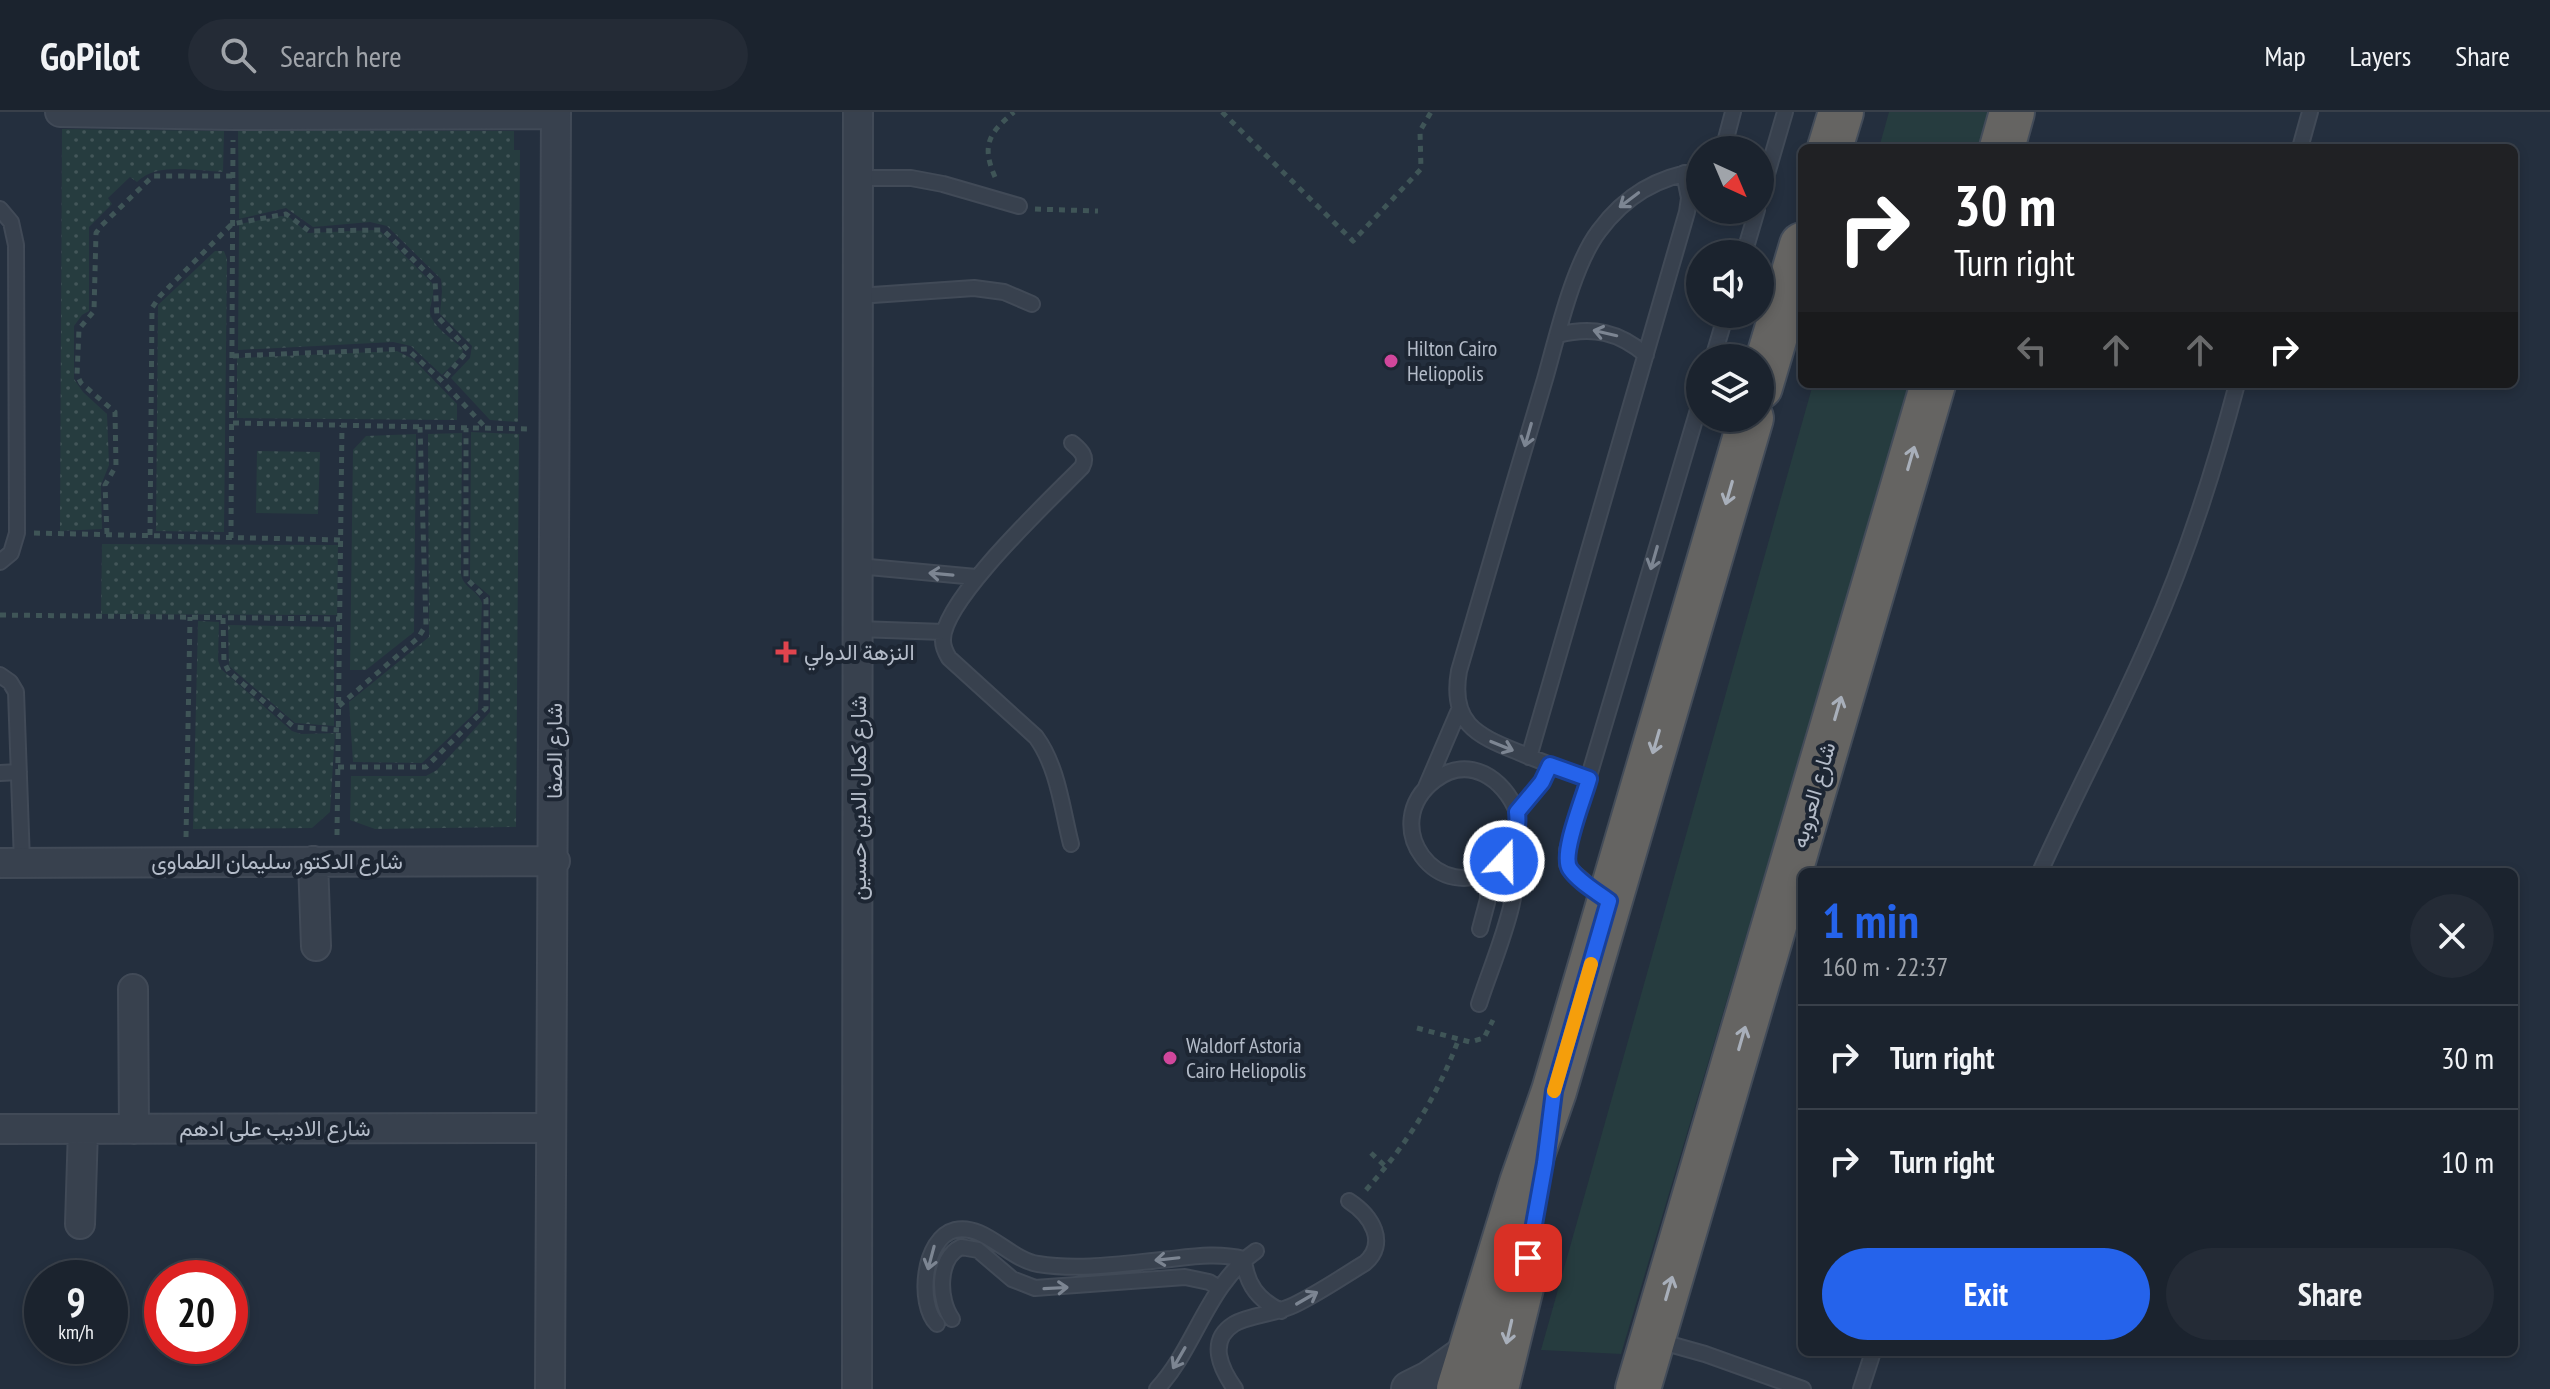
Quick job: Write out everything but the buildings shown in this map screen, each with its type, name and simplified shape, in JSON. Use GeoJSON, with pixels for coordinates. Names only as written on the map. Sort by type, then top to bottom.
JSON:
{"type":"FeatureCollection","features":[{"type":"Feature","properties":{"kind":"highway"},"geometry":{"type":"LineString","coordinates":[[1831,144],[1841,112]]}},
{"type":"Feature","properties":{"kind":"highway"},"geometry":{"type":"LineString","coordinates":[[2003,144],[2012,112]]}},
{"type":"Feature","properties":{"kind":"highway"},"geometry":{"type":"LineString","coordinates":[[1773,344],[1798,259]]}},
{"type":"Feature","properties":{"kind":"highway","name":"شارع العروبه"},"geometry":{"type":"LineString","coordinates":[[1638,1389],[1932,388]]}},
{"type":"Feature","properties":{"kind":"highway"},"geometry":{"type":"LineString","coordinates":[[1465,1369],[1522,1183],[1554,1091],[1747,432]]}},
{"type":"Feature","properties":{"kind":"highway"},"geometry":{"type":"LineString","coordinates":[[1496,1389],[1534,1235],[1554,1091]]}},
{"type":"Feature","properties":{"kind":"street"},"geometry":{"type":"LineString","coordinates":[[60,112],[233,115],[556,113]]}},
{"type":"Feature","properties":{"kind":"street","name":"شارع كمال الدين حسين"},"geometry":{"type":"LineString","coordinates":[[857,1389],[858,112]]}},
{"type":"Feature","properties":{"kind":"street","name":"شارع الصفا"},"geometry":{"type":"LineString","coordinates":[[550,1389],[550,1128],[555,861],[553,429],[556,113]]}},
{"type":"Feature","properties":{"kind":"street"},"geometry":{"type":"LineString","coordinates":[[316,946],[325,860]]}},
{"type":"Feature","properties":{"kind":"street","name":"شارع الدكتور سليمان الطماوى"},"geometry":{"type":"LineString","coordinates":[[11,862],[555,861]]}},
{"type":"Feature","properties":{"kind":"street"},"geometry":{"type":"LineString","coordinates":[[133,989],[134,1129]]}},
{"type":"Feature","properties":{"kind":"street","name":"شارع الاديب على ادهم"},"geometry":{"type":"LineString","coordinates":[[0,1129],[550,1128]]}},
{"type":"Feature","properties":{"kind":"street"},"geometry":{"type":"LineString","coordinates":[[80,1224],[83,1129]]}},
{"type":"Feature","properties":{"kind":"street"},"geometry":{"type":"LineString","coordinates":[[1409,1389],[1429,1379],[1465,1369]]}},
{"type":"Feature","properties":{"kind":"lane"},"geometry":{"type":"LineString","coordinates":[[1727,136],[1733,112]]}},
{"type":"Feature","properties":{"kind":"lane"},"geometry":{"type":"LineString","coordinates":[[1774,142],[1785,112]]}},
{"type":"Feature","properties":{"kind":"lane"},"geometry":{"type":"LineString","coordinates":[[2301,144],[2310,112]]}},
{"type":"Feature","properties":{"kind":"lane"},"geometry":{"type":"LineString","coordinates":[[1529,757],[1687,212],[1689,198],[1684,173],[1655,182],[1623,203],[1597,233],[1580,268],[1455,691],[1459,710],[1469,727],[1485,740],[1529,757],[1550,765],[1589,779]]}},
{"type":"Feature","properties":{"kind":"lane"},"geometry":{"type":"LineString","coordinates":[[858,178],[911,178],[1019,206]]}},
{"type":"Feature","properties":{"kind":"lane"},"geometry":{"type":"LineString","coordinates":[[0,209],[11,222],[16,245],[17,533],[11,553],[0,562]]}},
{"type":"Feature","properties":{"kind":"lane"},"geometry":{"type":"LineString","coordinates":[[858,296],[974,288],[1004,292],[1032,304]]}},
{"type":"Feature","properties":{"kind":"lane"},"geometry":{"type":"LineString","coordinates":[[1558,335],[1577,330],[1597,330],[1632,343],[1646,355]]}},
{"type":"Feature","properties":{"kind":"lane"},"geometry":{"type":"LineString","coordinates":[[2042,868],[2150,641],[2176,578],[2199,515],[2236,388]]}},
{"type":"Feature","properties":{"kind":"lane"},"geometry":{"type":"LineString","coordinates":[[1609,901],[1575,876],[1567,864],[1567,850],[1691,432]]}},
{"type":"Feature","properties":{"kind":"lane"},"geometry":{"type":"LineString","coordinates":[[1071,844],[1051,766],[1042,746],[1036,737],[949,658],[943,641],[957,604],[976,577],[1082,467],[1083,453],[1072,443]]}},
{"type":"Feature","properties":{"kind":"lane"},"geometry":{"type":"LineString","coordinates":[[858,566],[976,577]]}},
{"type":"Feature","properties":{"kind":"lane"},"geometry":{"type":"LineString","coordinates":[[858,629],[944,632]]}},
{"type":"Feature","properties":{"kind":"lane"},"geometry":{"type":"LineString","coordinates":[[0,675],[10,682],[16,692],[19,772],[11,862]]}},
{"type":"Feature","properties":{"kind":"lane"},"geometry":{"type":"LineString","coordinates":[[1425,788],[1441,776],[1460,770],[1479,772],[1496,780],[1510,794],[1519,828],[1515,844],[1504,861],[1488,873],[1470,878],[1451,877],[1421,857],[1413,840],[1411,821],[1415,803],[1425,788],[1459,710]]}},
{"type":"Feature","properties":{"kind":"lane"},"geometry":{"type":"LineString","coordinates":[[1517,812],[1542,782],[1550,765]]}},
{"type":"Feature","properties":{"kind":"lane"},"geometry":{"type":"LineString","coordinates":[[0,773],[19,772]]}},
{"type":"Feature","properties":{"kind":"lane"},"geometry":{"type":"LineString","coordinates":[[1479,1004],[1515,890],[1518,864],[1515,844]]}},
{"type":"Feature","properties":{"kind":"lane"},"geometry":{"type":"LineString","coordinates":[[1480,929],[1488,899],[1488,873]]}},
{"type":"Feature","properties":{"kind":"lane"},"geometry":{"type":"LineString","coordinates":[[1235,1389],[1219,1364],[1219,1345],[1224,1333],[1234,1324],[1281,1311],[1374,1256],[1378,1244],[1377,1232],[1352,1202]]}},
{"type":"Feature","properties":{"kind":"lane"},"geometry":{"type":"LineString","coordinates":[[937,1324],[928,1310],[928,1264],[932,1249],[941,1237],[955,1230],[971,1230],[1033,1264],[1092,1267],[1218,1254],[1250,1255]]}},
{"type":"Feature","properties":{"kind":"lane"},"geometry":{"type":"LineString","coordinates":[[952,1319],[943,1297],[945,1265],[953,1251],[961,1247],[978,1250],[1002,1272],[1023,1284],[1047,1289],[1185,1277],[1198,1278],[1219,1288]]}},
{"type":"Feature","properties":{"kind":"lane"},"geometry":{"type":"LineString","coordinates":[[1250,1255],[1245,1270],[1254,1291],[1281,1311]]}},
{"type":"Feature","properties":{"kind":"lane"},"geometry":{"type":"LineString","coordinates":[[1157,1389],[1172,1370],[1219,1288],[1250,1255]]}},
{"type":"Feature","properties":{"kind":"lane"},"geometry":{"type":"LineString","coordinates":[[1023,1284],[1033,1264]]}},
{"type":"Feature","properties":{"kind":"lane"},"geometry":{"type":"LineString","coordinates":[[1114,1265],[1116,1283]]}},
{"type":"Feature","properties":{"kind":"lane"},"geometry":{"type":"LineString","coordinates":[[1654,1340],[1705,1354],[1803,1389]]}},
{"type":"Feature","properties":{"kind":"lane"},"geometry":{"type":"LineString","coordinates":[[1861,1389],[1872,1356]]}},
{"type":"Feature","properties":{"kind":"path"},"geometry":{"type":"LineString","coordinates":[[1014,112],[994,130],[987,151],[994,176],[1019,206],[1052,211],[1098,211]]}},
{"type":"Feature","properties":{"kind":"path"},"geometry":{"type":"LineString","coordinates":[[1222,112],[1353,241],[1421,169],[1420,131],[1431,112]]}},
{"type":"Feature","properties":{"kind":"path"},"geometry":{"type":"LineString","coordinates":[[231,538],[233,115]]}},
{"type":"Feature","properties":{"kind":"path"},"geometry":{"type":"LineString","coordinates":[[107,534],[105,485],[116,466],[115,412],[81,383],[77,375],[79,329],[94,311],[96,233],[153,176],[234,176]]}},
{"type":"Feature","properties":{"kind":"path"},"geometry":{"type":"LineString","coordinates":[[150,535],[152,308],[160,296],[232,224],[286,214],[309,231],[378,228],[385,231],[435,281],[437,316],[468,350],[442,381]]}},
{"type":"Feature","properties":{"kind":"path"},"geometry":{"type":"LineString","coordinates":[[233,356],[402,348],[411,352],[442,381],[485,428]]}},
{"type":"Feature","properties":{"kind":"path"},"geometry":{"type":"LineString","coordinates":[[233,423],[553,429]]}},
{"type":"Feature","properties":{"kind":"path"},"geometry":{"type":"LineString","coordinates":[[325,860],[338,767],[342,425]]}},
{"type":"Feature","properties":{"kind":"path"},"geometry":{"type":"LineString","coordinates":[[339,706],[418,638],[426,625],[420,427]]}},
{"type":"Feature","properties":{"kind":"path"},"geometry":{"type":"LineString","coordinates":[[338,767],[426,767],[486,708],[486,599],[466,580],[465,573],[466,428]]}},
{"type":"Feature","properties":{"kind":"path"},"geometry":{"type":"LineString","coordinates":[[17,533],[341,540]]}},
{"type":"Feature","properties":{"kind":"path"},"geometry":{"type":"LineString","coordinates":[[0,615],[340,619]]}},
{"type":"Feature","properties":{"kind":"path"},"geometry":{"type":"LineString","coordinates":[[186,862],[190,617]]}},
{"type":"Feature","properties":{"kind":"path"},"geometry":{"type":"LineString","coordinates":[[223,618],[224,662],[229,672],[297,729],[339,730]]}},
{"type":"Feature","properties":{"kind":"path"},"geometry":{"type":"LineString","coordinates":[[1352,1202],[1386,1167],[1421,1119],[1449,1066],[1459,1038]]}},
{"type":"Feature","properties":{"kind":"path"},"geometry":{"type":"LineString","coordinates":[[1371,1153],[1386,1167]]}},
{"type":"Feature","properties":{"kind":"green space"},"geometry":{"type":"Polygon","coordinates":[[[1889,112],[1992,112],[1983,144],[1880,144],[1889,112]]]}},
{"type":"Feature","properties":{"kind":"green space"},"geometry":{"type":"Polygon","coordinates":[[[62,129],[224,131],[223,172],[166,170],[145,176],[137,182],[130,177],[108,198],[112,204],[89,227],[89,311],[74,326],[74,379],[107,414],[109,465],[101,485],[102,529],[60,531],[62,129]]]}},
{"type":"Feature","properties":{"kind":"green space"},"geometry":{"type":"Polygon","coordinates":[[[238,130],[514,131],[514,150],[520,150],[518,422],[490,420],[451,378],[470,358],[472,346],[440,314],[441,279],[387,226],[370,222],[313,227],[286,208],[239,219],[238,130]]]}},
{"type":"Feature","properties":{"kind":"green space"},"geometry":{"type":"Polygon","coordinates":[[[289,217],[308,233],[381,232],[432,283],[430,315],[437,326],[463,349],[462,355],[442,375],[411,346],[393,342],[238,350],[239,224],[289,217]]]}},
{"type":"Feature","properties":{"kind":"green space"},"geometry":{"type":"Polygon","coordinates":[[[215,251],[224,251],[227,259],[224,532],[156,531],[158,305],[215,251]]]}},
{"type":"Feature","properties":{"kind":"green space"},"geometry":{"type":"Polygon","coordinates":[[[397,351],[413,359],[457,404],[457,420],[237,418],[237,358],[397,351]]]}},
{"type":"Feature","properties":{"kind":"green space"},"geometry":{"type":"Polygon","coordinates":[[[1812,388],[1910,388],[1621,1354],[1541,1350],[1812,388]]]}},
{"type":"Feature","properties":{"kind":"green space"},"geometry":{"type":"Polygon","coordinates":[[[471,432],[519,434],[516,827],[375,829],[350,820],[351,776],[426,776],[437,770],[490,712],[490,596],[470,579],[471,432]]]}},
{"type":"Feature","properties":{"kind":"green space"},"geometry":{"type":"Polygon","coordinates":[[[462,433],[461,574],[482,603],[478,710],[422,763],[353,762],[349,702],[429,637],[428,434],[462,433]]]}},
{"type":"Feature","properties":{"kind":"green space"},"geometry":{"type":"Polygon","coordinates":[[[416,434],[414,632],[366,670],[350,670],[353,450],[366,436],[416,434]]]}},
{"type":"Feature","properties":{"kind":"green space"},"geometry":{"type":"Polygon","coordinates":[[[257,451],[320,452],[318,514],[256,513],[257,451]]]}},
{"type":"Feature","properties":{"kind":"green space"},"geometry":{"type":"Polygon","coordinates":[[[102,544],[338,545],[337,615],[101,614],[102,544]]]}},
{"type":"Feature","properties":{"kind":"green space"},"geometry":{"type":"Polygon","coordinates":[[[198,621],[219,622],[218,660],[221,669],[292,731],[301,734],[335,733],[330,812],[312,828],[193,829],[198,621]]]}},
{"type":"Feature","properties":{"kind":"green space"},"geometry":{"type":"Polygon","coordinates":[[[228,625],[334,627],[334,726],[295,723],[229,666],[228,625]]]}},
{"type":"Feature","properties":{"kind":"slow traffic"},"geometry":{"type":"LineString","coordinates":[[1554,1091],[1591,964]]}},
{"type":"Feature","properties":{"kind":"place","name":"Hilton Cairo Heliopolis"},"geometry":{"type":"Point","coordinates":[1391,361]}},
{"type":"Feature","properties":{"kind":"place","name":"النزهة الدولي"},"geometry":{"type":"Point","coordinates":[786,652]}},
{"type":"Feature","properties":{"kind":"place","name":"Waldorf Astoria Cairo Heliopolis"},"geometry":{"type":"Point","coordinates":[1170,1058]}},
{"type":"Feature","properties":{"kind":"route"},"geometry":{"type":"LineString","coordinates":[[1504,861],[1515,844],[1519,828],[1517,812],[1542,782],[1550,765],[1589,779],[1567,850],[1567,864],[1575,876],[1609,901],[1554,1091],[1528,1258]]}}]}
